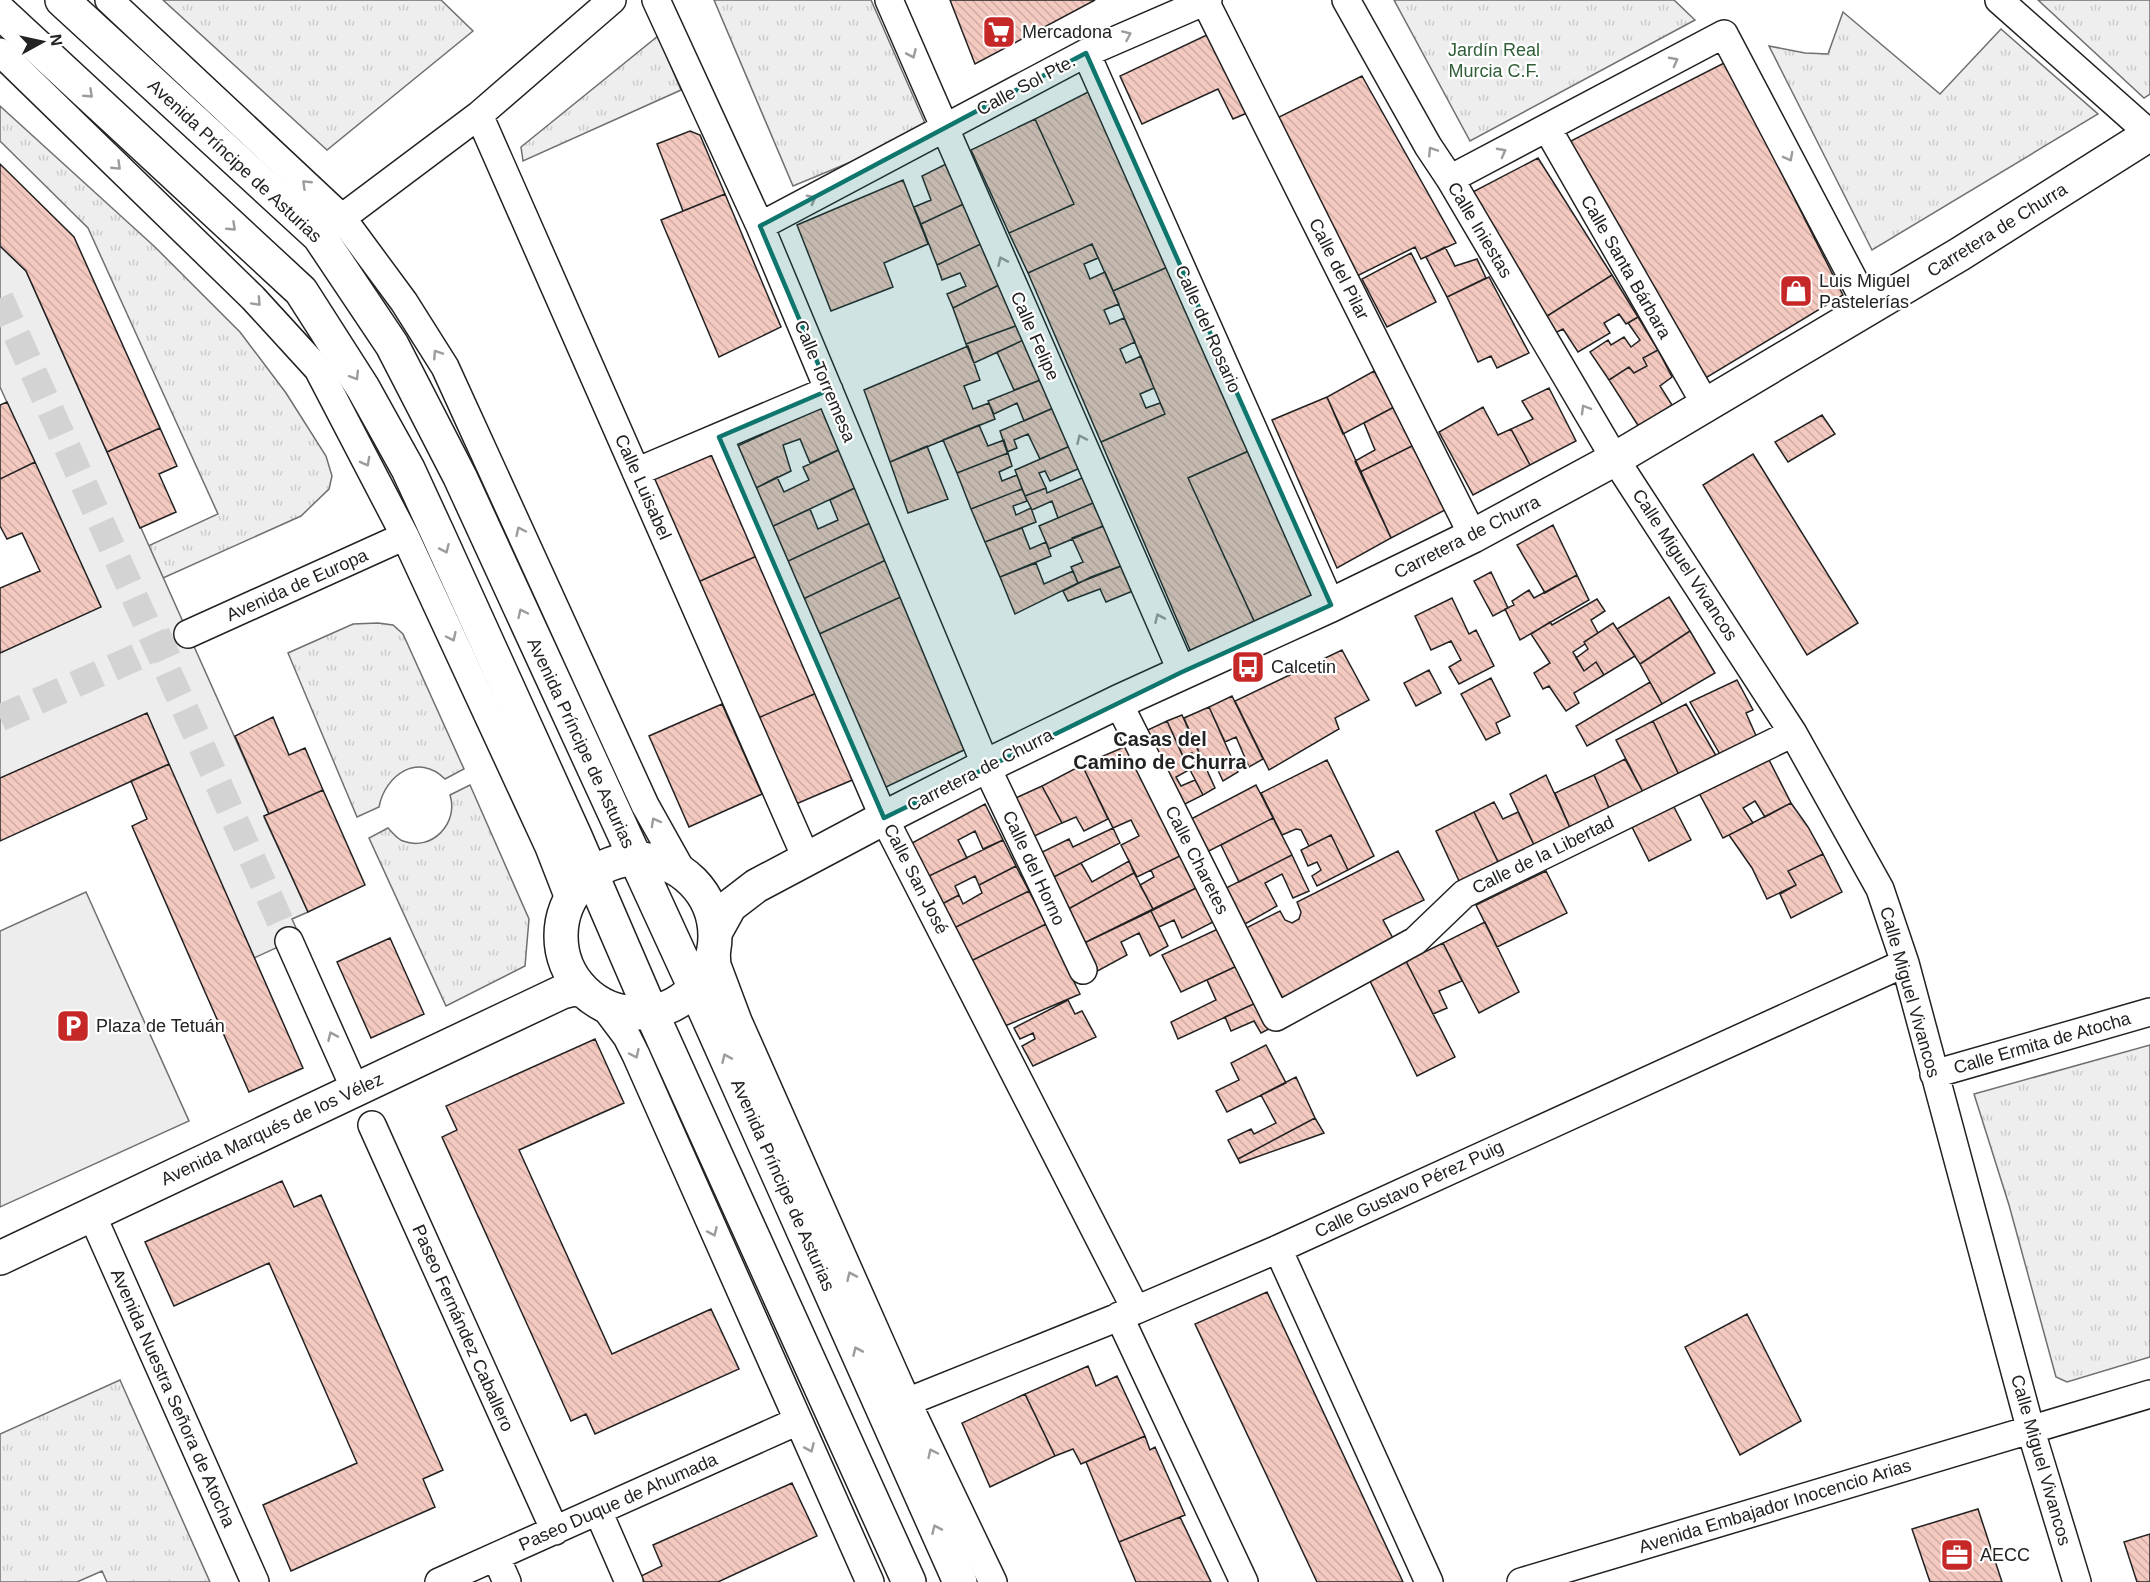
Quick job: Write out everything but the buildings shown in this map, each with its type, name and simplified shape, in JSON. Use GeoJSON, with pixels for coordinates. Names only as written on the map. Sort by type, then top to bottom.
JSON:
{"type":"FeatureCollection","features":[{"type":"Feature","properties":{"kind":"main road","name":"Avenida Príncipe de Asturias"},"geometry":{"type":"LineString","coordinates":[[62,0],[330,227],[460,477],[695,988],[960,1582]]}},
{"type":"Feature","properties":{"kind":"main road"},"geometry":{"type":"LineString","coordinates":[[0,12],[301,291],[363,388],[408,470],[575,836],[651,1012],[909,1582]]}},
{"type":"Feature","properties":{"kind":"main road","name":"Carretera de Churra"},"geometry":{"type":"LineString","coordinates":[[715,936],[730,906],[756,886],[986,766],[1473,536],[1615,459],[1869,309],[2150,134]]}},
{"type":"Feature","properties":{"kind":"main road","name":"Carretera de Churra"},"geometry":{"type":"LineString","coordinates":[[634,859],[660,862],[690,881],[739,890],[756,886]]}},
{"type":"Feature","properties":{"kind":"main road"},"geometry":{"type":"LineString","coordinates":[[545,1000],[556,986],[563,965],[562,924],[570,901],[591,875],[611,864],[634,859]]}},
{"type":"Feature","properties":{"kind":"main road"},"geometry":{"type":"LineString","coordinates":[[563,955],[569,971],[593,998],[622,1012],[651,1012],[680,1001],[702,980],[711,961],[715,936],[710,909],[690,881]]}},
{"type":"Feature","properties":{"kind":"main road","name":"Avenida Marqués de los Vélez"},"geometry":{"type":"LineString","coordinates":[[0,1258],[562,992],[574,989],[593,998]]}},
{"type":"Feature","properties":{"kind":"street"},"geometry":{"type":"LineString","coordinates":[[110,0],[404,302],[446,367],[645,805],[690,881]]}},
{"type":"Feature","properties":{"kind":"street"},"geometry":{"type":"LineString","coordinates":[[330,227],[479,115],[612,0]]}},
{"type":"Feature","properties":{"kind":"street","name":"Calle Torremesa"},"geometry":{"type":"LineString","coordinates":[[656,0],[760,226],[986,766]]}},
{"type":"Feature","properties":{"kind":"street","name":"Calle Felipe"},"geometry":{"type":"LineString","coordinates":[[889,0],[1182,672]]}},
{"type":"Feature","properties":{"kind":"street","name":"Calle Iniestas"},"geometry":{"type":"LineString","coordinates":[[1346,0],[1428,146],[1450,179],[1615,459]]}},
{"type":"Feature","properties":{"kind":"street"},"geometry":{"type":"LineString","coordinates":[[1999,0],[2150,134]]}},
{"type":"Feature","properties":{"kind":"street","name":"Calle Sol Pte."},"geometry":{"type":"LineString","coordinates":[[760,226],[1086,53],[1206,1]]}},
{"type":"Feature","properties":{"kind":"street","name":"Calle del Pilar"},"geometry":{"type":"LineString","coordinates":[[1206,1],[1473,536]]}},
{"type":"Feature","properties":{"kind":"street"},"geometry":{"type":"LineString","coordinates":[[1450,179],[1724,34],[1869,309]]}},
{"type":"Feature","properties":{"kind":"street"},"geometry":{"type":"LineString","coordinates":[[0,52],[253,298],[318,369],[405,536],[549,847],[570,901]]}},
{"type":"Feature","properties":{"kind":"street","name":"Calle del Rosario"},"geometry":{"type":"LineString","coordinates":[[1086,53],[1331,605]]}},
{"type":"Feature","properties":{"kind":"street","name":"Calle Luisabel"},"geometry":{"type":"LineString","coordinates":[[479,115],[807,860]]}},
{"type":"Feature","properties":{"kind":"street","name":"Calle Santa Bárbara"},"geometry":{"type":"LineString","coordinates":[[1547,128],[1706,405]]}},
{"type":"Feature","properties":{"kind":"street"},"geometry":{"type":"LineString","coordinates":[[636,472],[829,390]]}},
{"type":"Feature","properties":{"kind":"street","name":"Calle San José"},"geometry":{"type":"LineString","coordinates":[[719,437],[884,818],[1127,1313],[1244,1582]]}},
{"type":"Feature","properties":{"kind":"street","name":"Calle Miguel Vivancos"},"geometry":{"type":"LineString","coordinates":[[1615,459],[1767,690],[1880,889],[1905,963],[2031,1431],[2077,1582]]}},
{"type":"Feature","properties":{"kind":"street","name":"Avenida de Europa"},"geometry":{"type":"LineString","coordinates":[[188,634],[405,536]]}},
{"type":"Feature","properties":{"kind":"street","name":"Calle Charetes"},"geometry":{"type":"LineString","coordinates":[[1118,702],[1276,1017]]}},
{"type":"Feature","properties":{"kind":"street","name":"Calle de la Libertad"},"geometry":{"type":"LineString","coordinates":[[1276,1017],[1415,941],[1464,894],[1793,733]]}},
{"type":"Feature","properties":{"kind":"street","name":"Calle del Horno"},"geometry":{"type":"LineString","coordinates":[[986,766],[1083,970]]}},
{"type":"Feature","properties":{"kind":"street"},"geometry":{"type":"LineString","coordinates":[[715,936],[717,965],[726,994],[907,1402],[993,1582]]}},
{"type":"Feature","properties":{"kind":"street"},"geometry":{"type":"LineString","coordinates":[[290,941],[355,1089]]}},
{"type":"Feature","properties":{"kind":"street","name":"Calle Gustavo Pérez Puig"},"geometry":{"type":"LineString","coordinates":[[907,1402],[1278,1249],[1905,963]]}},
{"type":"Feature","properties":{"kind":"street"},"geometry":{"type":"LineString","coordinates":[[593,998],[627,1037],[636,1055],[870,1582]]}},
{"type":"Feature","properties":{"kind":"street","name":"Calle Ermita de Atocha"},"geometry":{"type":"LineString","coordinates":[[1934,1074],[2150,1012]]}},
{"type":"Feature","properties":{"kind":"street","name":"Paseo Fernández Caballero"},"geometry":{"type":"LineString","coordinates":[[372,1125],[555,1531]]}},
{"type":"Feature","properties":{"kind":"street","name":"Avenida Nuestra Señora de Atocha"},"geometry":{"type":"LineString","coordinates":[[92,1215],[255,1582]]}},
{"type":"Feature","properties":{"kind":"street"},"geometry":{"type":"LineString","coordinates":[[1278,1249],[1429,1582]]}},
{"type":"Feature","properties":{"kind":"street","name":"Avenida Embajador Inocencio Arias"},"geometry":{"type":"LineString","coordinates":[[1521,1582],[2150,1394]]}},
{"type":"Feature","properties":{"kind":"street","name":"Paseo Duque de Ahumada"},"geometry":{"type":"LineString","coordinates":[[439,1582],[798,1421]]}},
{"type":"Feature","properties":{"kind":"street"},"geometry":{"type":"LineString","coordinates":[[598,1511],[629,1582]]}},
{"type":"Feature","properties":{"kind":"street"},"geometry":{"type":"LineString","coordinates":[[496,1557],[507,1582]]}},
{"type":"Feature","properties":{"kind":"highlighted area"},"geometry":{"type":"Polygon","coordinates":[[[1086,53],[1331,605],[1182,672],[884,818],[719,437],[829,390],[760,226],[1086,53]]]}},
{"type":"Feature","properties":{"kind":"green space"},"geometry":{"type":"Polygon","coordinates":[[[163,0],[441,0],[473,31],[327,150],[163,0]]]}},
{"type":"Feature","properties":{"kind":"green space"},"geometry":{"type":"Polygon","coordinates":[[[714,0],[871,0],[928,130],[793,186],[714,0]]]}},
{"type":"Feature","properties":{"kind":"green space","name":"Jardín Real Murcia C.F."},"geometry":{"type":"Polygon","coordinates":[[[1394,0],[1674,0],[1695,20],[1470,141],[1394,0]]]}},
{"type":"Feature","properties":{"kind":"green space"},"geometry":{"type":"Polygon","coordinates":[[[2038,0],[2150,0],[2150,94],[2144,98],[2038,0]]]}},
{"type":"Feature","properties":{"kind":"green space"},"geometry":{"type":"Polygon","coordinates":[[[1843,12],[1940,94],[2001,29],[2098,114],[1872,250],[1769,46],[1805,53],[1828,54],[1843,12]]]}},
{"type":"Feature","properties":{"kind":"green space"},"geometry":{"type":"Polygon","coordinates":[[[658,36],[681,90],[523,161],[521,147],[658,36]]]}},
{"type":"Feature","properties":{"kind":"green space"},"geometry":{"type":"Polygon","coordinates":[[[0,106],[155,247],[240,332],[286,393],[326,456],[332,476],[329,489],[301,516],[163,578],[148,546],[218,514],[88,228],[0,141],[0,106]]]}},
{"type":"Feature","properties":{"kind":"green space"},"geometry":{"type":"Polygon","coordinates":[[[353,624],[393,625],[403,634],[464,769],[445,779],[435,771],[424,767],[404,771],[388,785],[379,807],[357,817],[288,653],[353,624]]]}},
{"type":"Feature","properties":{"kind":"green space"},"geometry":{"type":"Polygon","coordinates":[[[470,785],[529,919],[525,966],[446,1006],[369,838],[388,828],[403,841],[414,843],[433,839],[441,833],[451,816],[450,795],[470,785]]]}},
{"type":"Feature","properties":{"kind":"green space"},"geometry":{"type":"Polygon","coordinates":[[[2150,1045],[2150,1357],[2067,1382],[2056,1377],[2009,1205],[1974,1094],[2150,1045]]]}},
{"type":"Feature","properties":{"kind":"green space"},"geometry":{"type":"Polygon","coordinates":[[[120,1380],[210,1582],[107,1582],[102,1571],[77,1582],[0,1582],[0,1434],[120,1380]]]}},
{"type":"Feature","properties":{"kind":"shaded area"},"geometry":{"type":"Polygon","coordinates":[[[0,246],[26,271],[269,814],[264,817],[308,912],[292,919],[300,937],[254,958],[175,779],[0,778],[0,653],[100,607],[0,387],[0,246]]]}},
{"type":"Feature","properties":{"kind":"shaded area","name":"Plaza de Tetuán"},"geometry":{"type":"Polygon","coordinates":[[[86,892],[189,1121],[0,1207],[0,931],[86,892]]]}},
{"type":"Feature","properties":{"kind":"tunnel"},"geometry":{"type":"LineString","coordinates":[[0,298],[289,941]]}},
{"type":"Feature","properties":{"kind":"tunnel"},"geometry":{"type":"LineString","coordinates":[[0,718],[188,634]]}},
{"type":"Feature","properties":{"kind":"place","name":"Mercadona"},"geometry":{"type":"Point","coordinates":[999,32]}},
{"type":"Feature","properties":{"kind":"place","name":"Luis Miguel Pastelerías"},"geometry":{"type":"Point","coordinates":[1796,291]}},
{"type":"Feature","properties":{"kind":"place","name":"Calcetin"},"geometry":{"type":"Point","coordinates":[1248,667]}},
{"type":"Feature","properties":{"kind":"place","name":"Plaza de Tetuán"},"geometry":{"type":"Point","coordinates":[73,1026]}},
{"type":"Feature","properties":{"kind":"place","name":"AECC"},"geometry":{"type":"Point","coordinates":[1957,1555]}},
{"type":"Feature","properties":{"kind":"district","name":"Casas del Camino de Churra"},"geometry":{"type":"Point","coordinates":[1160,750]}}]}
